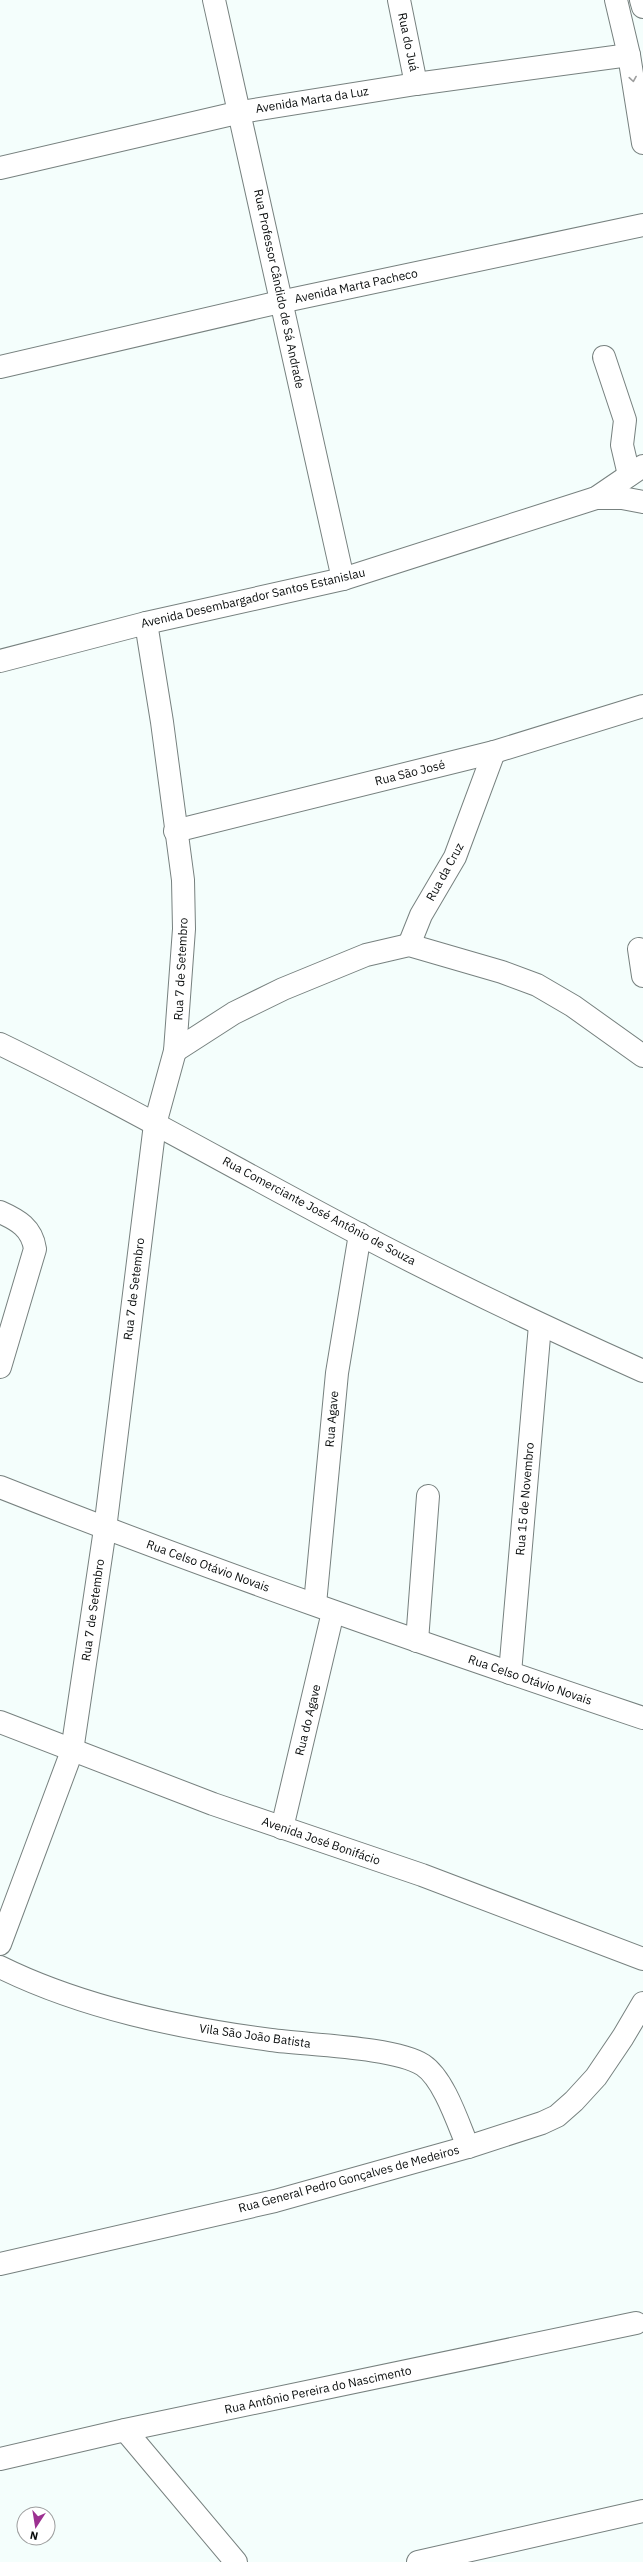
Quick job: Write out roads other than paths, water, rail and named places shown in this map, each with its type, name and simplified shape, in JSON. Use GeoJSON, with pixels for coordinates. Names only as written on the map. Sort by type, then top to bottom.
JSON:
{"type":"FeatureCollection","features":[{"type":"Feature","properties":{"kind":"main road","name":"Rua Professor Cândido de Sá Andrade"},"geometry":{"type":"LineString","coordinates":[[214,0],[241,112],[280,302],[343,579]]}},
{"type":"Feature","properties":{"kind":"main road","name":"Rua do Juá"},"geometry":{"type":"LineString","coordinates":[[399,0],[416,84]]}},
{"type":"Feature","properties":{"kind":"main road"},"geometry":{"type":"LineString","coordinates":[[616,0],[629,55],[643,143]]}},
{"type":"Feature","properties":{"kind":"main road"},"geometry":{"type":"LineString","coordinates":[[641,0],[643,7]]}},
{"type":"Feature","properties":{"kind":"main road","name":"Avenida Marta da Luz"},"geometry":{"type":"LineString","coordinates":[[0,168],[241,112],[416,84],[629,55]]}},
{"type":"Feature","properties":{"kind":"main road","name":"Avenida Marta Pacheco"},"geometry":{"type":"LineString","coordinates":[[0,367],[280,302],[643,225]]}},
{"type":"Feature","properties":{"kind":"main road"},"geometry":{"type":"LineString","coordinates":[[604,357],[625,420],[622,445],[636,470]]}},
{"type":"Feature","properties":{"kind":"main road","name":"Avenida Desembargador Santos Estanislau"},"geometry":{"type":"LineString","coordinates":[[0,661],[146,624],[343,579],[596,498],[636,470]]}},
{"type":"Feature","properties":{"kind":"main road","name":"Avenida Desembargador Santos Estanislau"},"geometry":{"type":"LineString","coordinates":[[596,498],[622,498],[643,502]]}},
{"type":"Feature","properties":{"kind":"main road","name":"Rua 7 de Setembro"},"geometry":{"type":"LineString","coordinates":[[0,1944],[72,1751],[105,1529],[156,1124],[175,1051],[184,929],[183,880],[175,831],[162,722],[146,624]]}},
{"type":"Feature","properties":{"kind":"main road","name":"Rua São José"},"geometry":{"type":"LineString","coordinates":[[175,831],[494,752],[643,706]]}},
{"type":"Feature","properties":{"kind":"main road","name":"Rua da Cruz"},"geometry":{"type":"LineString","coordinates":[[409,945],[420,915],[455,857],[494,752]]}},
{"type":"Feature","properties":{"kind":"main road"},"geometry":{"type":"LineString","coordinates":[[175,1051],[234,1013],[283,989],[366,955],[409,945],[502,972],[537,985],[573,1006],[643,1056]]}},
{"type":"Feature","properties":{"kind":"main road"},"geometry":{"type":"LineString","coordinates":[[639,949],[643,976]]}},
{"type":"Feature","properties":{"kind":"main road","name":"Rua Comerciante José Antônio de Souza"},"geometry":{"type":"LineString","coordinates":[[0,1044],[156,1124],[360,1234],[540,1324],[643,1371]]}},
{"type":"Feature","properties":{"kind":"main road"},"geometry":{"type":"LineString","coordinates":[[0,1212],[27,1228],[33,1237],[35,1249],[0,1367]]}},
{"type":"Feature","properties":{"kind":"main road","name":"Rua Agave"},"geometry":{"type":"LineString","coordinates":[[324,1608],[337,1373],[360,1234]]}},
{"type":"Feature","properties":{"kind":"main road","name":"Rua 15 de Novembro"},"geometry":{"type":"LineString","coordinates":[[510,1673],[540,1324]]}},
{"type":"Feature","properties":{"kind":"main road","name":"Rua Celso Otávio Novais"},"geometry":{"type":"LineString","coordinates":[[0,1487],[105,1529],[324,1608],[643,1718]]}},
{"type":"Feature","properties":{"kind":"main road"},"geometry":{"type":"LineString","coordinates":[[417,1641],[428,1496]]}},
{"type":"Feature","properties":{"kind":"main road","name":"Rua do Agave"},"geometry":{"type":"LineString","coordinates":[[282,1828],[324,1608]]}},
{"type":"Feature","properties":{"kind":"main road","name":"Avenida José Bonifácio"},"geometry":{"type":"LineString","coordinates":[[0,1722],[72,1751],[282,1828],[422,1875],[643,1959]]}},
{"type":"Feature","properties":{"kind":"main road","name":"Vila São João Batista"},"geometry":{"type":"LineString","coordinates":[[0,1967],[44,1987],[163,2022],[272,2040],[390,2054],[412,2060],[431,2071],[451,2107],[468,2147]]}},
{"type":"Feature","properties":{"kind":"main road","name":"Rua General Pedro Gonçalves de Medeiros"},"geometry":{"type":"LineString","coordinates":[[0,2264],[275,2201],[468,2147],[518,2131],[557,2116],[574,2101],[596,2077],[623,2037],[643,2003]]}},
{"type":"Feature","properties":{"kind":"main road","name":"Rua Antônio Pereira do Nascimento"},"geometry":{"type":"LineString","coordinates":[[0,2459],[125,2430],[636,2323]]}},
{"type":"Feature","properties":{"kind":"main road"},"geometry":{"type":"LineString","coordinates":[[125,2430],[236,2562]]}},
{"type":"Feature","properties":{"kind":"main road"},"geometry":{"type":"LineString","coordinates":[[418,2562],[643,2511]]}}]}
